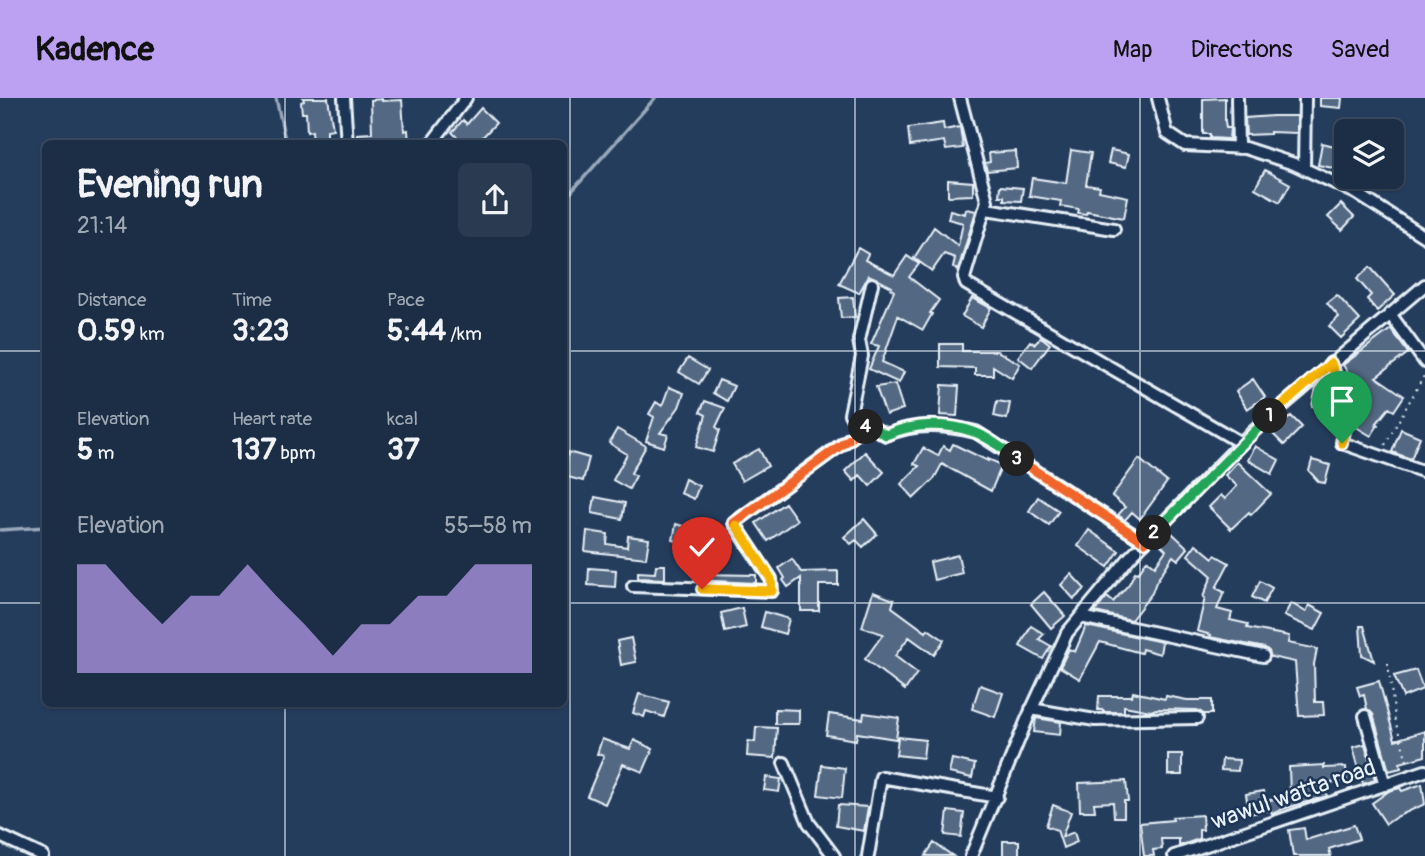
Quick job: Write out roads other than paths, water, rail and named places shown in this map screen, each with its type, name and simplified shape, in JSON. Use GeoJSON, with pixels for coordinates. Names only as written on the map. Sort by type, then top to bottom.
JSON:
{"type":"FeatureCollection","features":[{"type":"Feature","properties":{"kind":"street"},"geometry":{"type":"LineString","coordinates":[[344,98],[346,140]]}},
{"type":"Feature","properties":{"kind":"street"},"geometry":{"type":"LineString","coordinates":[[434,140],[466,98]]}},
{"type":"Feature","properties":{"kind":"street"},"geometry":{"type":"LineString","coordinates":[[960,98],[987,201],[964,278],[966,284],[1241,443]]}},
{"type":"Feature","properties":{"kind":"street"},"geometry":{"type":"LineString","coordinates":[[1158,98],[1167,133],[1185,145],[1238,148],[1304,169],[1356,193],[1425,237]]}},
{"type":"Feature","properties":{"kind":"street"},"geometry":{"type":"LineString","coordinates":[[1237,98],[1238,148]]}},
{"type":"Feature","properties":{"kind":"street"},"geometry":{"type":"LineString","coordinates":[[1304,169],[1305,98]]}},
{"type":"Feature","properties":{"kind":"street"},"geometry":{"type":"LineString","coordinates":[[986,209],[1114,229]]}},
{"type":"Feature","properties":{"kind":"street"},"geometry":{"type":"LineString","coordinates":[[860,431],[850,414],[862,356],[859,340],[872,284]]}},
{"type":"Feature","properties":{"kind":"street"},"geometry":{"type":"LineString","coordinates":[[971,856],[1031,709],[1067,633],[1145,542],[1241,443],[1425,285]]}},
{"type":"Feature","properties":{"kind":"street"},"geometry":{"type":"LineString","coordinates":[[1390,314],[1425,362]]}},
{"type":"Feature","properties":{"kind":"street"},"geometry":{"type":"LineString","coordinates":[[1331,363],[1347,412],[1342,443],[1425,472]]}},
{"type":"Feature","properties":{"kind":"street"},"geometry":{"type":"LineString","coordinates":[[633,586],[772,591],[771,579],[734,523],[868,425],[886,435],[899,429],[948,426],[976,432],[1145,542]]}},
{"type":"Feature","properties":{"kind":"street"},"geometry":{"type":"LineString","coordinates":[[1081,617],[1263,656]]}},
{"type":"Feature","properties":{"kind":"street"},"geometry":{"type":"LineString","coordinates":[[1031,709],[1095,720],[1197,718]]}},
{"type":"Feature","properties":{"kind":"street"},"geometry":{"type":"LineString","coordinates":[[1365,716],[1385,785]]}},
{"type":"Feature","properties":{"kind":"street"},"geometry":{"type":"LineString","coordinates":[[784,763],[809,823],[834,856]]}},
{"type":"Feature","properties":{"kind":"street","name":"wawul watta road"},"geometry":{"type":"LineString","coordinates":[[1174,856],[1425,771]]}},
{"type":"Feature","properties":{"kind":"street"},"geometry":{"type":"LineString","coordinates":[[868,856],[880,777],[996,797]]}},
{"type":"Feature","properties":{"kind":"street"},"geometry":{"type":"LineString","coordinates":[[0,836],[43,856]]}},
{"type":"Feature","properties":{"kind":"waterway"},"geometry":{"type":"LineString","coordinates":[[276,98],[285,140]]}},
{"type":"Feature","properties":{"kind":"waterway"},"geometry":{"type":"LineString","coordinates":[[567,197],[655,98]]}},
{"type":"Feature","properties":{"kind":"waterway"},"geometry":{"type":"LineString","coordinates":[[0,530],[42,527]]}}]}
